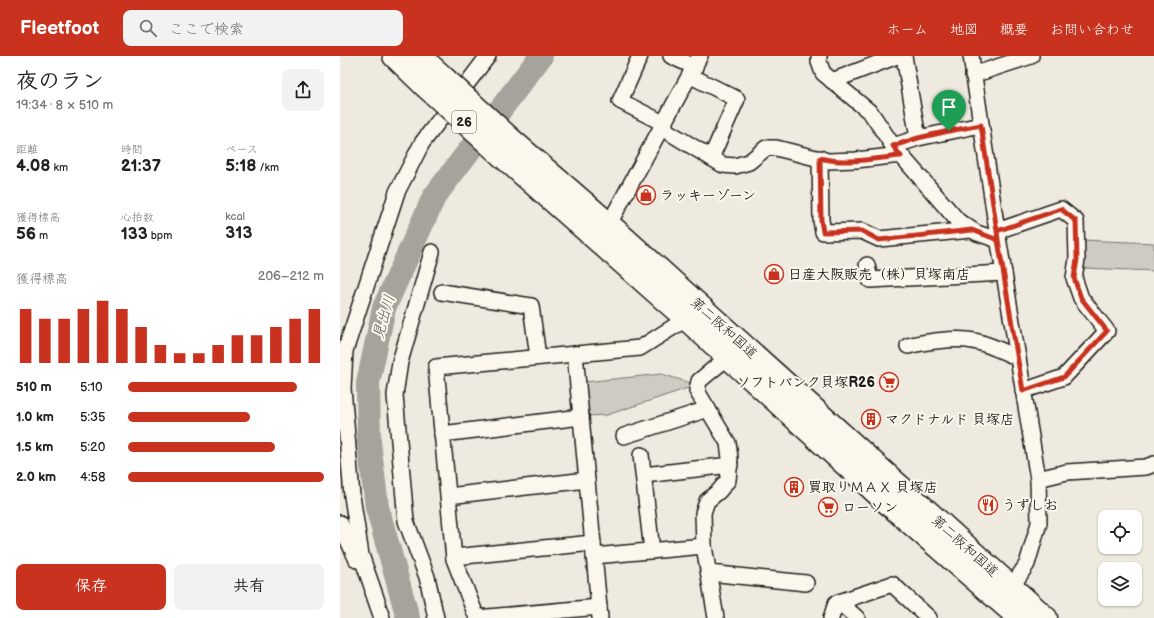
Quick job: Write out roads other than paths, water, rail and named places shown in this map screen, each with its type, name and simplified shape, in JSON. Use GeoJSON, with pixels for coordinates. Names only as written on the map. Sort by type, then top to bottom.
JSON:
{"type":"FeatureCollection","features":[{"type":"Feature","properties":{"kind":"highway","name":"第二阪和国道"},"geometry":{"type":"LineString","coordinates":[[394,56],[433,80],[508,149],[686,319],[885,501],[1010,608],[1046,618]]}},
{"type":"Feature","properties":{"kind":"highway","name":"第二阪和国道"},"geometry":{"type":"LineString","coordinates":[[420,56],[433,80]]}},
{"type":"Feature","properties":{"kind":"highway","name":"第二阪和国道"},"geometry":{"type":"LineString","coordinates":[[508,149],[609,224],[1010,608]]}},
{"type":"Feature","properties":{"kind":"street"},"geometry":{"type":"LineString","coordinates":[[382,618],[361,555],[352,496],[343,388],[345,351],[397,192],[422,143],[488,56]]}},
{"type":"Feature","properties":{"kind":"street"},"geometry":{"type":"LineString","coordinates":[[640,56],[620,100],[664,126],[723,165],[735,166],[749,162],[766,148],[776,148],[828,161],[856,160],[897,151],[918,138],[981,125]]}},
{"type":"Feature","properties":{"kind":"street"},"geometry":{"type":"LineString","coordinates":[[671,56],[696,66],[737,99],[711,158]]}},
{"type":"Feature","properties":{"kind":"street"},"geometry":{"type":"LineString","coordinates":[[819,56],[822,73],[871,113],[897,151],[958,221],[972,230]]}},
{"type":"Feature","properties":{"kind":"street"},"geometry":{"type":"LineString","coordinates":[[832,81],[897,56]]}},
{"type":"Feature","properties":{"kind":"street"},"geometry":{"type":"LineString","coordinates":[[904,56],[918,138]]}},
{"type":"Feature","properties":{"kind":"street"},"geometry":{"type":"LineString","coordinates":[[970,56],[1038,479],[1039,523],[1027,564],[1010,608]]}},
{"type":"Feature","properties":{"kind":"street"},"geometry":{"type":"LineString","coordinates":[[973,75],[1031,56]]}},
{"type":"Feature","properties":{"kind":"street"},"geometry":{"type":"LineString","coordinates":[[609,224],[696,66]]}},
{"type":"Feature","properties":{"kind":"street"},"geometry":{"type":"LineString","coordinates":[[820,158],[821,220],[823,232],[862,231],[879,240],[972,230],[998,236],[1061,209],[1076,221],[1077,259],[1074,278],[1081,298],[1107,331],[1064,377],[1023,391]]}},
{"type":"Feature","properties":{"kind":"street"},"geometry":{"type":"LineString","coordinates":[[432,252],[400,362],[395,395],[406,521],[427,577],[436,618]]}},
{"type":"Feature","properties":{"kind":"street"},"geometry":{"type":"LineString","coordinates":[[867,265],[870,280],[1004,273]]}},
{"type":"Feature","properties":{"kind":"street"},"geometry":{"type":"LineString","coordinates":[[442,292],[531,306],[538,358]]}},
{"type":"Feature","properties":{"kind":"street"},"geometry":{"type":"LineString","coordinates":[[574,354],[600,613],[477,618],[454,557],[436,367],[538,358],[574,354],[640,348],[686,319]]}},
{"type":"Feature","properties":{"kind":"street"},"geometry":{"type":"LineString","coordinates":[[908,346],[918,343],[967,340],[985,345],[1018,358]]}},
{"type":"Feature","properties":{"kind":"street"},"geometry":{"type":"LineString","coordinates":[[716,618],[704,546],[703,512],[708,500],[719,491],[728,480],[730,465],[728,443],[697,391],[699,381],[728,357]]}},
{"type":"Feature","properties":{"kind":"street"},"geometry":{"type":"LineString","coordinates":[[624,436],[650,421],[708,408]]}},
{"type":"Feature","properties":{"kind":"street"},"geometry":{"type":"LineString","coordinates":[[442,434],[581,417]]}},
{"type":"Feature","properties":{"kind":"street"},"geometry":{"type":"LineString","coordinates":[[641,455],[652,551]]}},
{"type":"Feature","properties":{"kind":"street"},"geometry":{"type":"LineString","coordinates":[[1038,479],[1067,472],[1146,467],[1154,464]]}},
{"type":"Feature","properties":{"kind":"street"},"geometry":{"type":"LineString","coordinates":[[644,475],[730,465]]}},
{"type":"Feature","properties":{"kind":"street"},"geometry":{"type":"LineString","coordinates":[[448,496],[587,480]]}},
{"type":"Feature","properties":{"kind":"street"},"geometry":{"type":"LineString","coordinates":[[340,523],[377,601]]}},
{"type":"Feature","properties":{"kind":"street"},"geometry":{"type":"LineString","coordinates":[[454,557],[594,550],[652,551],[704,546]]}},
{"type":"Feature","properties":{"kind":"street"},"geometry":{"type":"LineString","coordinates":[[708,573],[806,583]]}},
{"type":"Feature","properties":{"kind":"street"},"geometry":{"type":"LineString","coordinates":[[831,618],[836,603],[892,584],[929,618]]}},
{"type":"Feature","properties":{"kind":"street"},"geometry":{"type":"LineString","coordinates":[[839,602],[857,618]]}},
{"type":"Feature","properties":{"kind":"waterway","name":"見出川"},"geometry":{"type":"LineString","coordinates":[[408,618],[377,507],[369,442],[368,383],[384,308],[434,197],[541,56]]}},
{"type":"Feature","properties":{"kind":"place","name":"ラッキーゾーン"},"geometry":{"type":"Point","coordinates":[646,195]}},
{"type":"Feature","properties":{"kind":"place","name":"日産大阪販売（株）貝塚南店"},"geometry":{"type":"Point","coordinates":[774,274]}},
{"type":"Feature","properties":{"kind":"place","name":"ソフトバンク貝塚R26"},"geometry":{"type":"Point","coordinates":[889,382]}},
{"type":"Feature","properties":{"kind":"place","name":"マクドナルド 貝塚店"},"geometry":{"type":"Point","coordinates":[871,419]}},
{"type":"Feature","properties":{"kind":"place","name":"買取りＭＡＸ 貝塚店"},"geometry":{"type":"Point","coordinates":[794,487]}},
{"type":"Feature","properties":{"kind":"place","name":"うずしお"},"geometry":{"type":"Point","coordinates":[988,505]}},
{"type":"Feature","properties":{"kind":"place","name":"ローソン"},"geometry":{"type":"Point","coordinates":[828,507]}}]}
